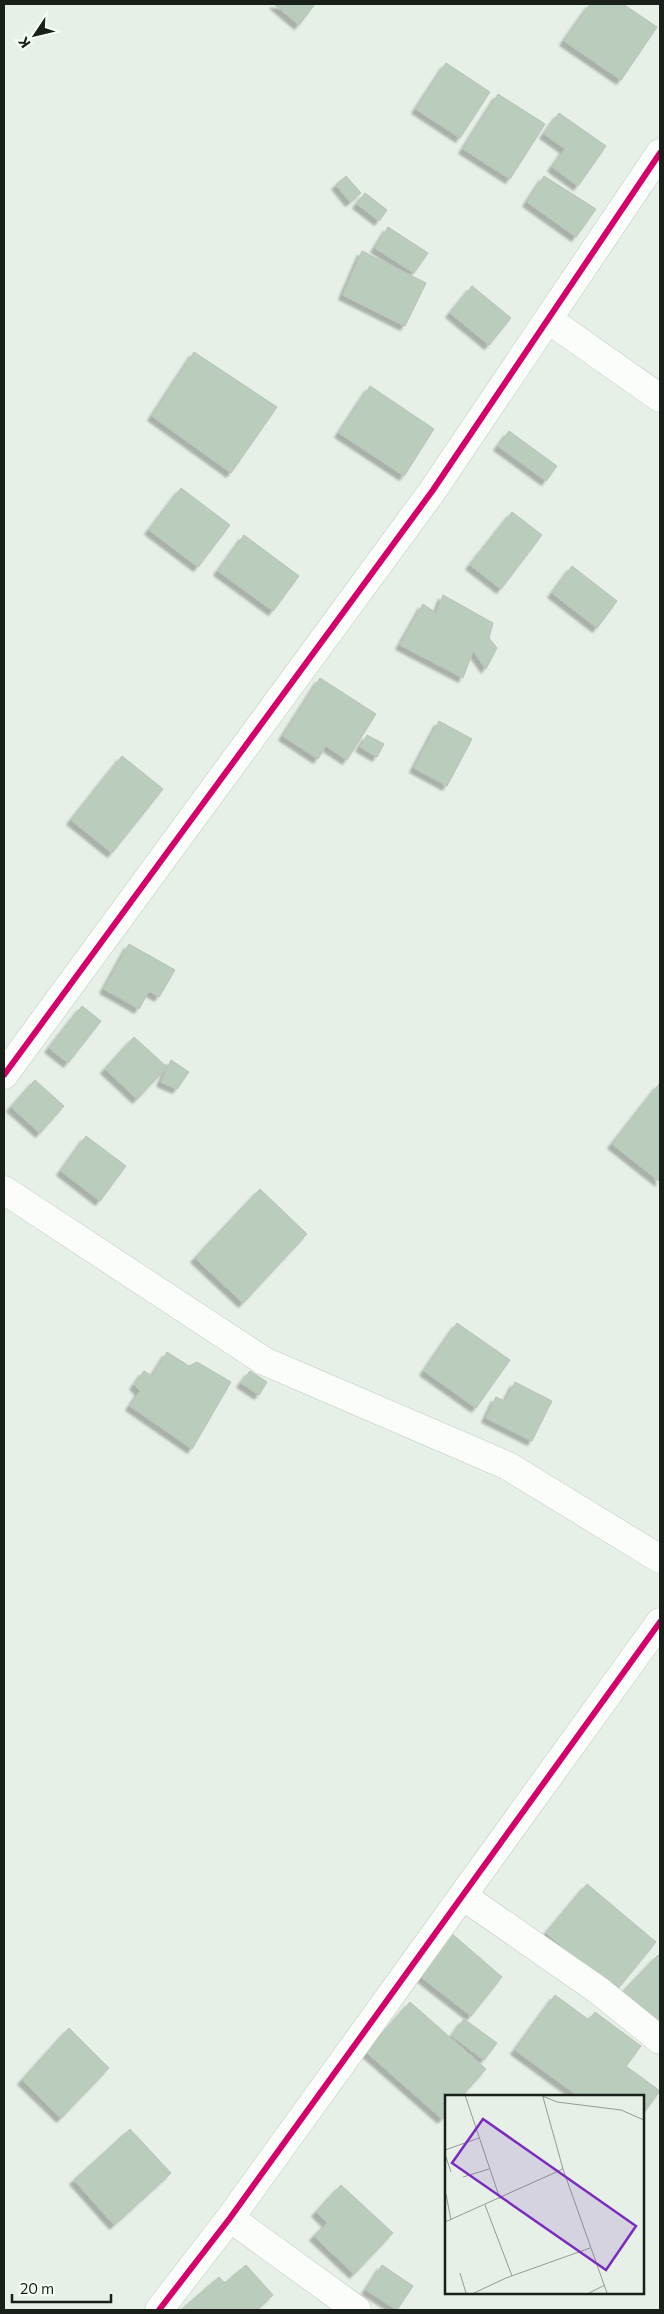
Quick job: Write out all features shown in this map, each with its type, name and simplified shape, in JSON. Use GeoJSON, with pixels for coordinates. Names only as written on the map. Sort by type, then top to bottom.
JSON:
{"type":"FeatureCollection","features":[{"type":"Feature","properties":{"kind":"street"},"geometry":{"type":"LineString","coordinates":[[4,1075],[434,490],[660,153]]}},
{"type":"Feature","properties":{"kind":"street"},"geometry":{"type":"LineString","coordinates":[[549,320],[660,398]]}},
{"type":"Feature","properties":{"kind":"street"},"geometry":{"type":"LineString","coordinates":[[4,1190],[264,1361],[508,1466],[660,1558]]}},
{"type":"Feature","properties":{"kind":"street"},"geometry":{"type":"LineString","coordinates":[[159,2310],[230,2218],[660,1622]]}},
{"type":"Feature","properties":{"kind":"street"},"geometry":{"type":"LineString","coordinates":[[463,1896],[598,1990],[660,2040]]}},
{"type":"Feature","properties":{"kind":"street"},"geometry":{"type":"LineString","coordinates":[[230,2218],[357,2310]]}},
{"type":"Feature","properties":{"kind":"building"},"geometry":{"type":"Polygon","coordinates":[[[274,4],[315,4],[299,25],[274,4]]]}},
{"type":"Feature","properties":{"kind":"building"},"geometry":{"type":"Polygon","coordinates":[[[590,4],[623,4],[657,27],[621,80],[564,41],[590,4]]]}},
{"type":"Feature","properties":{"kind":"building"},"geometry":{"type":"Polygon","coordinates":[[[446,63],[490,92],[460,138],[416,109],[446,63]]]}},
{"type":"Feature","properties":{"kind":"building"},"geometry":{"type":"Polygon","coordinates":[[[498,94],[545,124],[510,179],[463,149],[498,94]]]}},
{"type":"Feature","properties":{"kind":"building"},"geometry":{"type":"Polygon","coordinates":[[[559,113],[606,146],[578,186],[552,167],[565,149],[544,134],[559,113]]]}},
{"type":"Feature","properties":{"kind":"building"},"geometry":{"type":"Polygon","coordinates":[[[346,176],[361,193],[350,202],[336,185],[346,176]]]}},
{"type":"Feature","properties":{"kind":"building"},"geometry":{"type":"Polygon","coordinates":[[[544,176],[596,209],[576,237],[527,202],[544,176]]]}},
{"type":"Feature","properties":{"kind":"building"},"geometry":{"type":"Polygon","coordinates":[[[365,193],[387,210],[379,221],[357,204],[365,193]]]}},
{"type":"Feature","properties":{"kind":"building"},"geometry":{"type":"Polygon","coordinates":[[[388,227],[428,253],[414,273],[375,248],[388,227]]]}},
{"type":"Feature","properties":{"kind":"building"},"geometry":{"type":"Polygon","coordinates":[[[362,251],[426,283],[405,326],[343,295],[362,251]]]}},
{"type":"Feature","properties":{"kind":"building"},"geometry":{"type":"Polygon","coordinates":[[[472,286],[511,318],[489,345],[450,313],[472,286]]]}},
{"type":"Feature","properties":{"kind":"building"},"geometry":{"type":"Polygon","coordinates":[[[194,352],[277,407],[231,473],[152,416],[194,352]]]}},
{"type":"Feature","properties":{"kind":"building"},"geometry":{"type":"Polygon","coordinates":[[[370,386],[434,429],[404,476],[339,433],[370,386]]]}},
{"type":"Feature","properties":{"kind":"building"},"geometry":{"type":"Polygon","coordinates":[[[509,431],[557,466],[546,481],[498,446],[509,431]]]}},
{"type":"Feature","properties":{"kind":"building"},"geometry":{"type":"Polygon","coordinates":[[[181,488],[230,525],[198,567],[149,530],[181,488]]]}},
{"type":"Feature","properties":{"kind":"building"},"geometry":{"type":"Polygon","coordinates":[[[512,512],[542,535],[501,589],[470,565],[512,512]]]}},
{"type":"Feature","properties":{"kind":"building"},"geometry":{"type":"Polygon","coordinates":[[[244,535],[299,576],[273,611],[218,571],[244,535]]]}},
{"type":"Feature","properties":{"kind":"building"},"geometry":{"type":"Polygon","coordinates":[[[572,566],[617,601],[597,628],[552,593],[572,566]]]}},
{"type":"Feature","properties":{"kind":"building"},"geometry":{"type":"Polygon","coordinates":[[[443,595],[493,623],[489,638],[497,648],[486,669],[473,651],[463,678],[400,645],[423,604],[436,613],[443,595]]]}},
{"type":"Feature","properties":{"kind":"building"},"geometry":{"type":"Polygon","coordinates":[[[320,678],[376,714],[347,760],[326,746],[318,759],[283,736],[320,678]]]}},
{"type":"Feature","properties":{"kind":"building"},"geometry":{"type":"Polygon","coordinates":[[[439,721],[472,739],[447,786],[414,768],[439,721]]]}},
{"type":"Feature","properties":{"kind":"building"},"geometry":{"type":"Polygon","coordinates":[[[367,735],[384,744],[377,757],[360,747],[367,735]]]}},
{"type":"Feature","properties":{"kind":"building"},"geometry":{"type":"Polygon","coordinates":[[[122,756],[163,789],[112,853],[71,820],[122,756]]]}},
{"type":"Feature","properties":{"kind":"building"},"geometry":{"type":"Polygon","coordinates":[[[129,944],[175,970],[159,997],[149,991],[139,1009],[104,989],[129,944]]]}},
{"type":"Feature","properties":{"kind":"building"},"geometry":{"type":"Polygon","coordinates":[[[82,1006],[101,1021],[68,1063],[49,1048],[82,1006]]]}},
{"type":"Feature","properties":{"kind":"building"},"geometry":{"type":"Polygon","coordinates":[[[134,1037],[167,1067],[137,1099],[105,1069],[134,1037]]]}},
{"type":"Feature","properties":{"kind":"building"},"geometry":{"type":"Polygon","coordinates":[[[171,1060],[189,1072],[177,1089],[161,1082],[171,1060]]]}},
{"type":"Feature","properties":{"kind":"building"},"geometry":{"type":"Polygon","coordinates":[[[35,1080],[64,1106],[40,1133],[11,1107],[35,1080]]]}},
{"type":"Feature","properties":{"kind":"building"},"geometry":{"type":"Polygon","coordinates":[[[660,1085],[660,1182],[612,1144],[660,1085]]]}},
{"type":"Feature","properties":{"kind":"building"},"geometry":{"type":"Polygon","coordinates":[[[86,1136],[126,1166],[100,1201],[61,1171],[86,1136]]]}},
{"type":"Feature","properties":{"kind":"building"},"geometry":{"type":"Polygon","coordinates":[[[260,1189],[307,1234],[243,1303],[195,1258],[260,1189]]]}},
{"type":"Feature","properties":{"kind":"building"},"geometry":{"type":"Polygon","coordinates":[[[457,1323],[510,1360],[476,1408],[424,1371],[457,1323]]]}},
{"type":"Feature","properties":{"kind":"building"},"geometry":{"type":"Polygon","coordinates":[[[167,1352],[189,1366],[197,1362],[231,1382],[192,1449],[130,1406],[140,1391],[134,1385],[144,1371],[152,1376],[167,1352]]]}},
{"type":"Feature","properties":{"kind":"building"},"geometry":{"type":"Polygon","coordinates":[[[250,1371],[267,1382],[259,1395],[241,1383],[250,1371]]]}},
{"type":"Feature","properties":{"kind":"building"},"geometry":{"type":"Polygon","coordinates":[[[515,1382],[552,1401],[532,1441],[486,1418],[496,1397],[505,1401],[515,1382]]]}},
{"type":"Feature","properties":{"kind":"building"},"geometry":{"type":"Polygon","coordinates":[[[587,1884],[656,1942],[616,1991],[546,1933],[587,1884]]]}},
{"type":"Feature","properties":{"kind":"building"},"geometry":{"type":"Polygon","coordinates":[[[450,1932],[502,1977],[471,2016],[416,1973],[450,1932]]]}},
{"type":"Feature","properties":{"kind":"building"},"geometry":{"type":"Polygon","coordinates":[[[658,1955],[660,1957],[660,2031],[619,1996],[658,1955]]]}},
{"type":"Feature","properties":{"kind":"building"},"geometry":{"type":"Polygon","coordinates":[[[555,1995],[589,2020],[595,2012],[641,2046],[626,2066],[660,2091],[644,2113],[644,2095],[577,2095],[515,2050],[555,1995]]]}},
{"type":"Feature","properties":{"kind":"building"},"geometry":{"type":"Polygon","coordinates":[[[410,2002],[486,2069],[463,2095],[445,2095],[445,2116],[442,2119],[366,2052],[410,2002]]]}},
{"type":"Feature","properties":{"kind":"building"},"geometry":{"type":"Polygon","coordinates":[[[464,2019],[497,2043],[484,2060],[452,2036],[464,2019]]]}},
{"type":"Feature","properties":{"kind":"building"},"geometry":{"type":"Polygon","coordinates":[[[69,2028],[109,2068],[61,2118],[22,2080],[69,2028]]]}},
{"type":"Feature","properties":{"kind":"building"},"geometry":{"type":"Polygon","coordinates":[[[130,2129],[171,2173],[114,2225],[74,2180],[130,2129]]]}},
{"type":"Feature","properties":{"kind":"building"},"geometry":{"type":"Polygon","coordinates":[[[341,2185],[393,2233],[354,2274],[314,2236],[327,2223],[316,2212],[341,2185]]]}},
{"type":"Feature","properties":{"kind":"building"},"geometry":{"type":"Polygon","coordinates":[[[246,2265],[273,2295],[256,2310],[181,2310],[219,2277],[225,2283],[246,2265]]]}},
{"type":"Feature","properties":{"kind":"building"},"geometry":{"type":"Polygon","coordinates":[[[382,2265],[413,2286],[397,2310],[366,2290],[382,2265]]]}},
{"type":"Feature","properties":{"kind":"cycle path"},"geometry":{"type":"LineString","coordinates":[[4,1075],[433,490],[660,153]]}},
{"type":"Feature","properties":{"kind":"cycle path"},"geometry":{"type":"LineString","coordinates":[[159,2310],[230,2218],[660,1622]]}}]}
